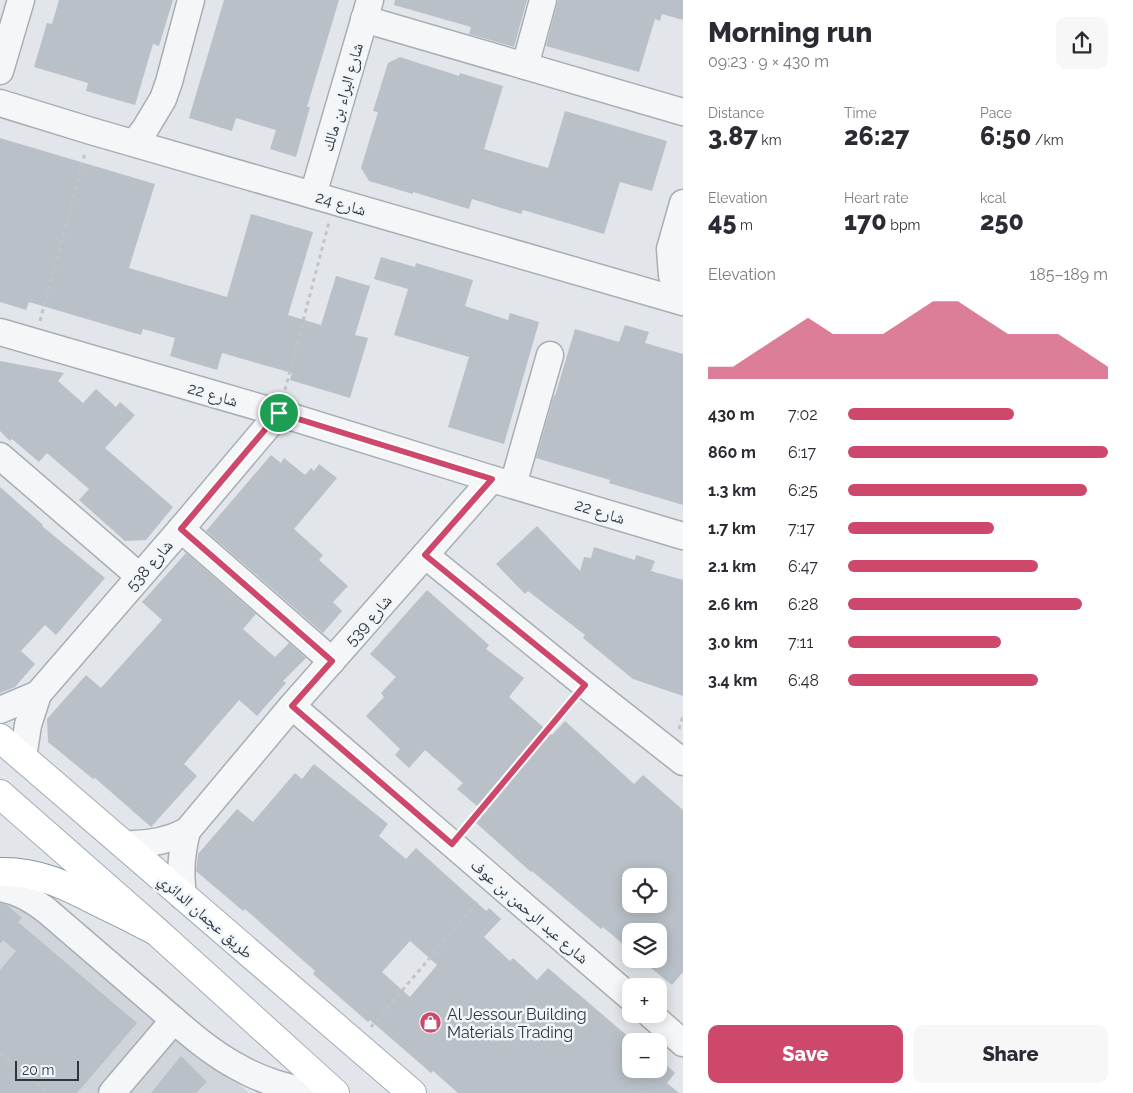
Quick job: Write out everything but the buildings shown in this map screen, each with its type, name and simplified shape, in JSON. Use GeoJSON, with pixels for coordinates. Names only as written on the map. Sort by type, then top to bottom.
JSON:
{"type":"FeatureCollection","features":[{"type":"Feature","properties":{"kind":"main road","name":"طريق عجمان الدائري"},"geometry":{"type":"LineString","coordinates":[[0,738],[412,1093]]}},
{"type":"Feature","properties":{"kind":"main road"},"geometry":{"type":"LineString","coordinates":[[0,794],[156,931],[335,1093]]}},
{"type":"Feature","properties":{"kind":"main road"},"geometry":{"type":"LineString","coordinates":[[0,872],[26,873],[49,879],[70,887],[156,931]]}},
{"type":"Feature","properties":{"kind":"street"},"geometry":{"type":"LineString","coordinates":[[0,71],[21,0]]}},
{"type":"Feature","properties":{"kind":"street"},"geometry":{"type":"LineString","coordinates":[[134,143],[163,99],[191,0]]}},
{"type":"Feature","properties":{"kind":"street"},"geometry":{"type":"LineString","coordinates":[[525,66],[543,0]]}},
{"type":"Feature","properties":{"kind":"street"},"geometry":{"type":"LineString","coordinates":[[367,10],[525,66],[683,112]]}},
{"type":"Feature","properties":{"kind":"street","name":"شارع البراء بن مالك"},"geometry":{"type":"LineString","coordinates":[[324,198],[367,10]]}},
{"type":"Feature","properties":{"kind":"street","name":"شارع 24"},"geometry":{"type":"LineString","coordinates":[[0,103],[681,301]]}},
{"type":"Feature","properties":{"kind":"street"},"geometry":{"type":"LineString","coordinates":[[681,301],[672,275],[670,249],[683,203]]}},
{"type":"Feature","properties":{"kind":"street"},"geometry":{"type":"LineString","coordinates":[[627,286],[651,270],[670,249]]}},
{"type":"Feature","properties":{"kind":"street","name":"شارع 22"},"geometry":{"type":"LineString","coordinates":[[0,332],[279,413],[683,536]]}},
{"type":"Feature","properties":{"kind":"street"},"geometry":{"type":"LineString","coordinates":[[503,482],[550,355]]}},
{"type":"Feature","properties":{"kind":"street","name":"شارع 538"},"geometry":{"type":"LineString","coordinates":[[23,758],[28,725],[38,694],[279,413]]}},
{"type":"Feature","properties":{"kind":"street"},"geometry":{"type":"LineString","coordinates":[[0,456],[140,576]]}},
{"type":"Feature","properties":{"kind":"street","name":"شارع 539"},"geometry":{"type":"LineString","coordinates":[[184,896],[181,864],[188,831],[292,706],[425,555],[503,482]]}},
{"type":"Feature","properties":{"kind":"street"},"geometry":{"type":"LineString","coordinates":[[181,529],[332,661]]}},
{"type":"Feature","properties":{"kind":"street"},"geometry":{"type":"LineString","coordinates":[[425,555],[683,762]]}},
{"type":"Feature","properties":{"kind":"street","name":"شارع 538"},"geometry":{"type":"LineString","coordinates":[[0,710],[38,694]]}},
{"type":"Feature","properties":{"kind":"street","name":"شارع عبد الرحمن بن عوف"},"geometry":{"type":"LineString","coordinates":[[292,706],[622,990]]}},
{"type":"Feature","properties":{"kind":"street","name":"شارع 539"},"geometry":{"type":"LineString","coordinates":[[123,844],[150,844],[188,831]]}},
{"type":"Feature","properties":{"kind":"street"},"geometry":{"type":"LineString","coordinates":[[0,888],[11,890],[30,898],[46,910],[202,1043],[238,1067],[276,1084],[313,1093]]}},
{"type":"Feature","properties":{"kind":"street"},"geometry":{"type":"LineString","coordinates":[[112,1093],[174,1020]]}},
{"type":"Feature","properties":{"kind":"street"},"geometry":{"type":"LineString","coordinates":[[663,1023],[680,1035]]}},
{"type":"Feature","properties":{"kind":"path"},"geometry":{"type":"LineString","coordinates":[[35,342],[91,131]]}},
{"type":"Feature","properties":{"kind":"path"},"geometry":{"type":"LineString","coordinates":[[279,413],[324,198]]}},
{"type":"Feature","properties":{"kind":"path"},"geometry":{"type":"LineString","coordinates":[[452,844],[585,685]]}},
{"type":"Feature","properties":{"kind":"path"},"geometry":{"type":"LineString","coordinates":[[356,1045],[495,881]]}},
{"type":"Feature","properties":{"kind":"path"},"geometry":{"type":"LineString","coordinates":[[0,1053],[48,1093]]}},
{"type":"Feature","properties":{"kind":"shaded area"},"geometry":{"type":"Polygon","coordinates":[[[0,896],[14,898],[164,1020],[249,1093],[0,1093],[0,896]]]}},
{"type":"Feature","properties":{"kind":"place","name":"Al Jessour Building Materials Trading"},"geometry":{"type":"Point","coordinates":[431,1023]}},
{"type":"Feature","properties":{"kind":"route"},"geometry":{"type":"LineString","coordinates":[[279,413],[492,479],[425,555],[585,685],[452,844],[292,706],[332,661],[181,529],[279,413]]}}]}
